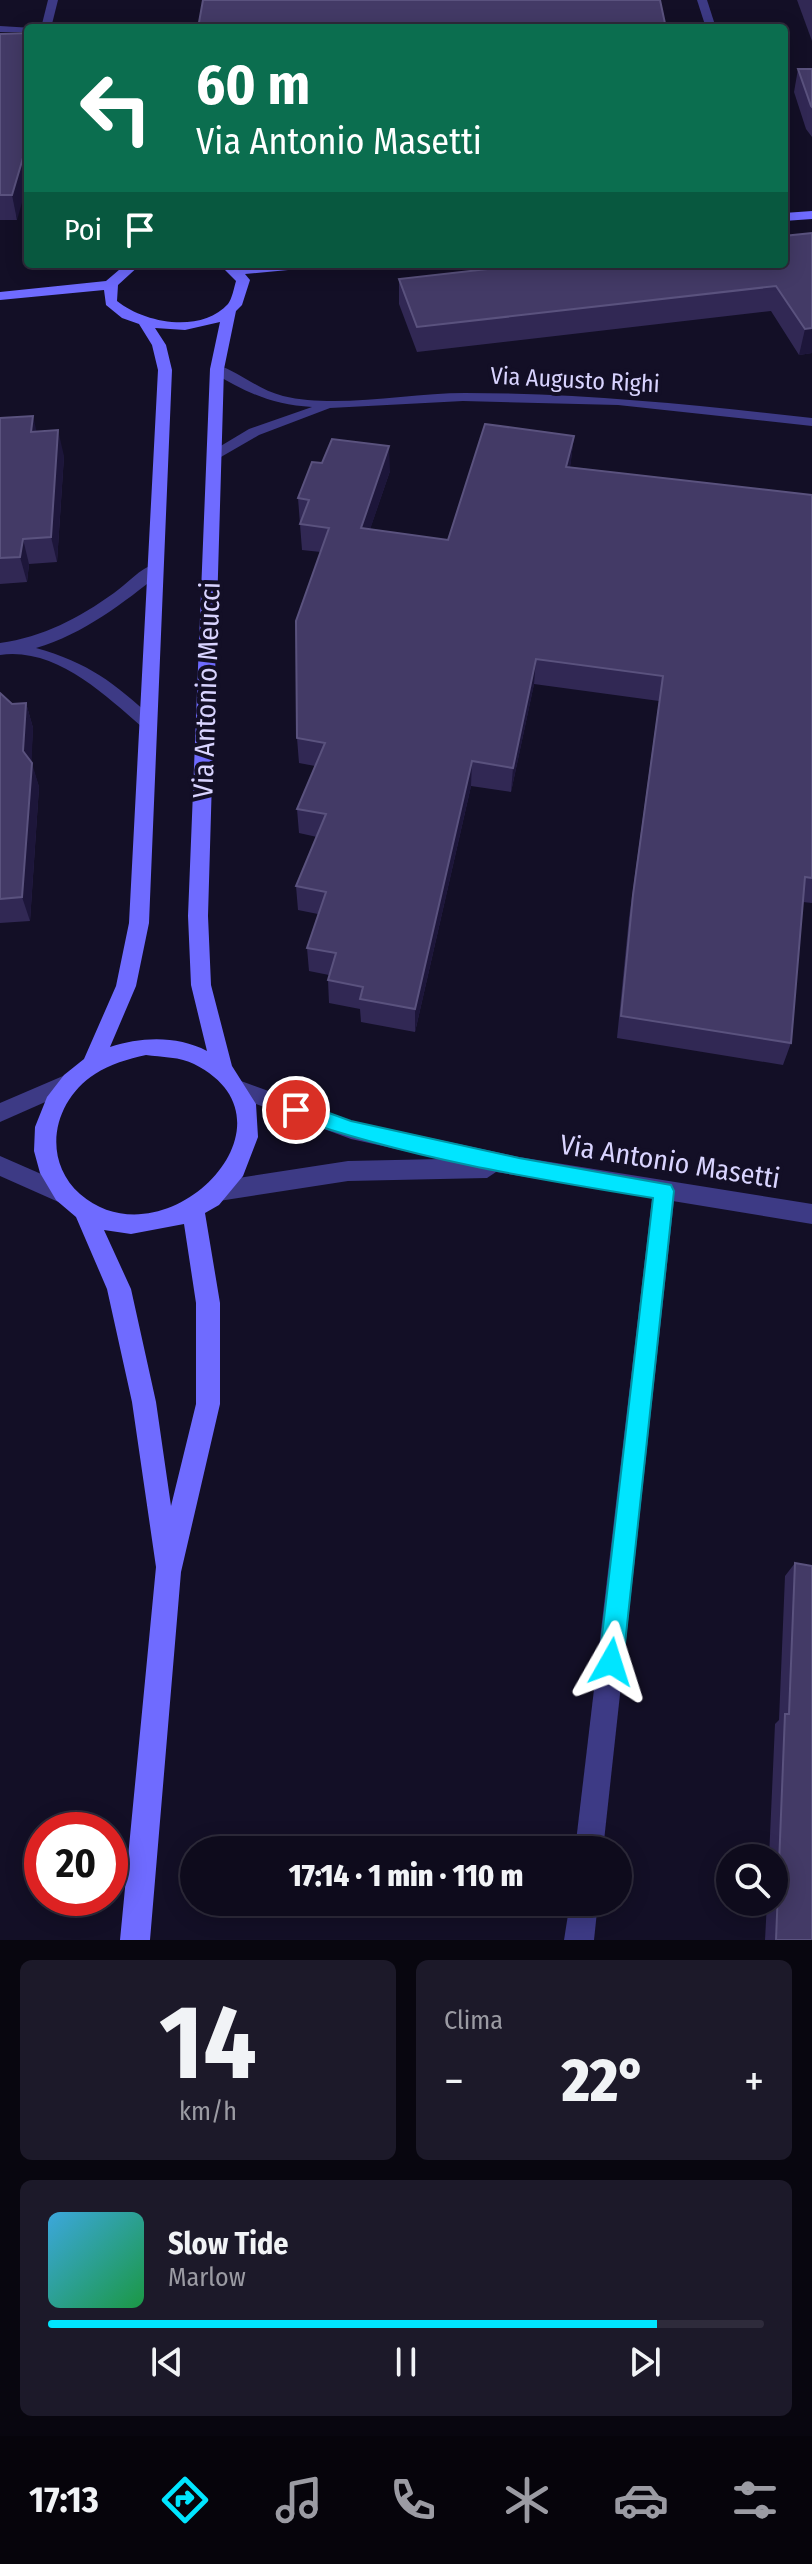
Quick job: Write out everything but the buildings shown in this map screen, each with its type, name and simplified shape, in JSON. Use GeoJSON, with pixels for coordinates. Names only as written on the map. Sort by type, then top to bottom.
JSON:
{"type":"FeatureCollection","features":[{"type":"Feature","properties":{"kind":"street"},"geometry":{"type":"LineString","coordinates":[[47,24],[53,0]]}},
{"type":"Feature","properties":{"kind":"street"},"geometry":{"type":"LineString","coordinates":[[702,0],[710,24]]}},
{"type":"Feature","properties":{"kind":"street"},"geometry":{"type":"LineString","coordinates":[[0,29],[24,29]]}},
{"type":"Feature","properties":{"kind":"street"},"geometry":{"type":"LineString","coordinates":[[788,217],[812,215]]}},
{"type":"Feature","properties":{"kind":"street"},"geometry":{"type":"LineString","coordinates":[[127,268],[110,285],[109,297],[114,308],[127,318],[146,324],[191,325],[229,310]]}},
{"type":"Feature","properties":{"kind":"street","name":"Via Antonio Meucci"},"geometry":{"type":"LineString","coordinates":[[222,1068],[201,985],[198,916],[217,369],[229,310],[243,291],[243,280],[232,268]]}},
{"type":"Feature","properties":{"kind":"street"},"geometry":{"type":"LineString","coordinates":[[0,296],[110,285]]}},
{"type":"Feature","properties":{"kind":"street","name":"Via Antonio Meucci"},"geometry":{"type":"LineString","coordinates":[[92,1064],[126,986],[139,923],[165,370],[159,345],[146,324]]}},
{"type":"Feature","properties":{"kind":"street","name":"Via Augusto Righi"},"geometry":{"type":"LineString","coordinates":[[217,369],[253,391],[283,401],[335,404],[463,397],[618,401],[812,422]]}},
{"type":"Feature","properties":{"kind":"street","name":"Via Augusto Righi"},"geometry":{"type":"LineString","coordinates":[[214,456],[254,432],[335,404]]}},
{"type":"Feature","properties":{"kind":"street"},"geometry":{"type":"LineString","coordinates":[[9,649],[79,624],[112,604],[155,569]]}},
{"type":"Feature","properties":{"kind":"street"},"geometry":{"type":"LineString","coordinates":[[9,649],[69,663],[109,688],[148,723]]}},
{"type":"Feature","properties":{"kind":"street"},"geometry":{"type":"LineString","coordinates":[[0,1166],[63,1194],[85,1212],[130,1224],[162,1221],[193,1210],[219,1191],[238,1168],[248,1141],[249,1115],[241,1090],[222,1068],[200,1054],[174,1046],[146,1046],[118,1052],[92,1064],[70,1082],[53,1105],[44,1132],[45,1159],[63,1194]]}},
{"type":"Feature","properties":{"kind":"street"},"geometry":{"type":"LineString","coordinates":[[0,1113],[70,1082]]}},
{"type":"Feature","properties":{"kind":"street","name":"Via Antonio Masetti"},"geometry":{"type":"LineString","coordinates":[[241,1090],[351,1130],[519,1167],[812,1214]]}},
{"type":"Feature","properties":{"kind":"street","name":"Via Antonio Masetti"},"geometry":{"type":"LineString","coordinates":[[219,1191],[348,1171],[519,1167]]}},
{"type":"Feature","properties":{"kind":"street"},"geometry":{"type":"LineString","coordinates":[[591,1836],[664,1191]]}},
{"type":"Feature","properties":{"kind":"street"},"geometry":{"type":"LineString","coordinates":[[135,1940],[168,1572],[208,1404],[208,1303],[193,1210]]}},
{"type":"Feature","properties":{"kind":"street"},"geometry":{"type":"LineString","coordinates":[[85,1212],[119,1289],[144,1402],[168,1572]]}},
{"type":"Feature","properties":{"kind":"street"},"geometry":{"type":"LineString","coordinates":[[579,1940],[582,1916]]}},
{"type":"Feature","properties":{"kind":"route"},"geometry":{"type":"LineString","coordinates":[[296,1110],[351,1130],[519,1167],[664,1191],[611,1662]]}}]}
